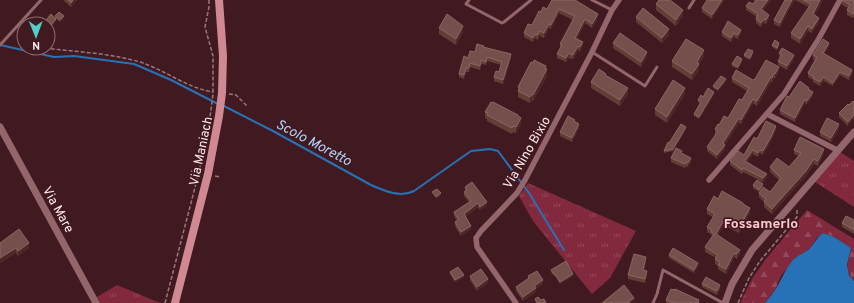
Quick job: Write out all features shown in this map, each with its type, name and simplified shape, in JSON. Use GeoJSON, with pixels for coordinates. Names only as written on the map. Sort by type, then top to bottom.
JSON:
{"type":"FeatureCollection","features":[{"type":"Feature","properties":{"kind":"main road","name":"Via Maniach"},"geometry":{"type":"LineString","coordinates":[[175,303],[208,174],[219,116],[225,95],[219,0]]}},
{"type":"Feature","properties":{"kind":"street","name":"Via Nino Bixio"},"geometry":{"type":"LineString","coordinates":[[516,303],[477,247],[476,241],[480,231],[517,193],[525,180],[592,52],[612,10],[619,0]]}},
{"type":"Feature","properties":{"kind":"street"},"geometry":{"type":"LineString","coordinates":[[709,180],[767,114],[796,77],[840,0]]}},
{"type":"Feature","properties":{"kind":"street"},"geometry":{"type":"LineString","coordinates":[[767,114],[837,150]]}},
{"type":"Feature","properties":{"kind":"street","name":"Via Mare"},"geometry":{"type":"LineString","coordinates":[[0,126],[96,303]]}},
{"type":"Feature","properties":{"kind":"street"},"geometry":{"type":"LineString","coordinates":[[724,303],[732,284],[752,250],[854,132]]}},
{"type":"Feature","properties":{"kind":"lane"},"geometry":{"type":"LineString","coordinates":[[1,44],[41,0]]}},
{"type":"Feature","properties":{"kind":"lane"},"geometry":{"type":"LineString","coordinates":[[469,0],[466,4],[502,23],[530,0]]}},
{"type":"Feature","properties":{"kind":"lane"},"geometry":{"type":"LineString","coordinates":[[592,0],[612,10]]}},
{"type":"Feature","properties":{"kind":"lane"},"geometry":{"type":"LineString","coordinates":[[689,8],[694,0]]}},
{"type":"Feature","properties":{"kind":"lane"},"geometry":{"type":"LineString","coordinates":[[592,52],[645,86],[657,67]]}},
{"type":"Feature","properties":{"kind":"lane"},"geometry":{"type":"LineString","coordinates":[[653,303],[657,294],[663,270],[724,303]]}},
{"type":"Feature","properties":{"kind":"path"},"geometry":{"type":"LineString","coordinates":[[165,303],[199,172],[211,110],[213,94],[213,56],[208,41],[206,27],[209,0]]}},
{"type":"Feature","properties":{"kind":"path"},"geometry":{"type":"LineString","coordinates":[[56,49],[126,58],[153,67],[197,88],[210,91]]}},
{"type":"Feature","properties":{"kind":"path"},"geometry":{"type":"LineString","coordinates":[[225,95],[236,95],[248,107]]}},
{"type":"Feature","properties":{"kind":"path"},"geometry":{"type":"LineString","coordinates":[[191,171],[196,172]]}},
{"type":"Feature","properties":{"kind":"path"},"geometry":{"type":"LineString","coordinates":[[214,176],[221,177]]}},
{"type":"Feature","properties":{"kind":"path"},"geometry":{"type":"LineString","coordinates":[[738,303],[760,261],[797,217],[797,209],[799,206]]}},
{"type":"Feature","properties":{"kind":"green space"},"geometry":{"type":"Polygon","coordinates":[[[837,150],[854,161],[854,207],[812,180],[837,150]]]}},
{"type":"Feature","properties":{"kind":"green space"},"geometry":{"type":"Polygon","coordinates":[[[528,183],[636,231],[610,278],[592,294],[533,221],[519,196],[528,183]]]}},
{"type":"Feature","properties":{"kind":"green space"},"geometry":{"type":"Polygon","coordinates":[[[807,210],[854,239],[854,281],[848,268],[851,248],[834,237],[823,233],[816,239],[811,247],[796,257],[781,276],[776,288],[765,303],[740,303],[752,279],[765,260],[807,210]]]}},
{"type":"Feature","properties":{"kind":"green space"},"geometry":{"type":"Polygon","coordinates":[[[117,285],[160,303],[100,303],[97,297],[117,285]]]}},
{"type":"Feature","properties":{"kind":"water"},"geometry":{"type":"Polygon","coordinates":[[[823,233],[834,237],[851,248],[847,265],[849,275],[854,281],[854,303],[765,303],[777,287],[792,261],[809,249],[823,233]]]}},
{"type":"Feature","properties":{"kind":"building"},"geometry":{"type":"Polygon","coordinates":[[[552,0],[575,0],[598,14],[592,24],[585,19],[575,38],[583,42],[580,47],[578,46],[573,55],[569,53],[566,58],[557,54],[562,45],[560,44],[575,16],[559,9],[551,25],[549,24],[544,33],[540,31],[538,35],[535,34],[533,38],[524,33],[528,24],[532,25],[539,11],[541,12],[543,7],[547,9],[552,0]]]}},
{"type":"Feature","properties":{"kind":"building"},"geometry":{"type":"Polygon","coordinates":[[[659,0],[670,0],[683,10],[676,20],[656,4],[659,0]]]}},
{"type":"Feature","properties":{"kind":"building"},"geometry":{"type":"Polygon","coordinates":[[[707,0],[722,0],[712,15],[702,8],[707,0]]]}},
{"type":"Feature","properties":{"kind":"building"},"geometry":{"type":"Polygon","coordinates":[[[756,0],[768,0],[761,9],[769,15],[766,20],[764,19],[761,23],[756,19],[758,14],[746,6],[749,2],[753,4],[756,0]]]}},
{"type":"Feature","properties":{"kind":"building"},"geometry":{"type":"Polygon","coordinates":[[[785,0],[792,0],[780,23],[774,20],[785,0]]]}},
{"type":"Feature","properties":{"kind":"building"},"geometry":{"type":"Polygon","coordinates":[[[803,0],[820,0],[813,14],[819,18],[812,29],[808,26],[800,39],[791,33],[811,4],[803,0]]]}},
{"type":"Feature","properties":{"kind":"building"},"geometry":{"type":"Polygon","coordinates":[[[842,0],[854,0],[853,14],[847,10],[850,5],[842,0]]]}},
{"type":"Feature","properties":{"kind":"building"},"geometry":{"type":"Polygon","coordinates":[[[643,8],[669,29],[662,38],[636,17],[643,8]]]}},
{"type":"Feature","properties":{"kind":"building"},"geometry":{"type":"Polygon","coordinates":[[[59,12],[64,16],[60,20],[55,16],[59,12]]]}},
{"type":"Feature","properties":{"kind":"building"},"geometry":{"type":"Polygon","coordinates":[[[447,14],[463,26],[456,39],[439,28],[447,14]]]}},
{"type":"Feature","properties":{"kind":"building"},"geometry":{"type":"Polygon","coordinates":[[[728,21],[741,30],[738,35],[734,33],[731,38],[722,32],[728,21]]]}},
{"type":"Feature","properties":{"kind":"building"},"geometry":{"type":"Polygon","coordinates":[[[620,33],[647,52],[641,62],[613,43],[620,33]]]}},
{"type":"Feature","properties":{"kind":"building"},"geometry":{"type":"Polygon","coordinates":[[[686,39],[704,50],[697,62],[699,64],[692,74],[672,61],[686,39]]]}},
{"type":"Feature","properties":{"kind":"building"},"geometry":{"type":"Polygon","coordinates":[[[823,39],[829,43],[823,53],[852,70],[849,76],[840,72],[833,83],[824,77],[820,82],[808,73],[817,57],[813,55],[823,39]]]}},
{"type":"Feature","properties":{"kind":"building"},"geometry":{"type":"Polygon","coordinates":[[[775,40],[779,43],[777,48],[772,45],[775,40]]]}},
{"type":"Feature","properties":{"kind":"building"},"geometry":{"type":"Polygon","coordinates":[[[477,44],[511,54],[503,80],[494,77],[496,71],[499,72],[502,62],[487,57],[486,62],[481,60],[480,66],[470,63],[469,68],[466,68],[464,75],[459,74],[464,56],[468,58],[470,51],[475,52],[477,44]]]}},
{"type":"Feature","properties":{"kind":"building"},"geometry":{"type":"Polygon","coordinates":[[[782,48],[794,55],[787,66],[778,61],[782,55],[779,53],[782,48]]]}},
{"type":"Feature","properties":{"kind":"building"},"geometry":{"type":"Polygon","coordinates":[[[748,49],[753,51],[750,58],[744,55],[748,49]]]}},
{"type":"Feature","properties":{"kind":"building"},"geometry":{"type":"Polygon","coordinates":[[[737,56],[742,59],[738,67],[732,64],[737,56]]]}},
{"type":"Feature","properties":{"kind":"building"},"geometry":{"type":"Polygon","coordinates":[[[534,60],[546,66],[545,69],[547,69],[533,95],[532,94],[530,97],[518,91],[520,88],[518,87],[531,62],[533,63],[534,60]]]}},
{"type":"Feature","properties":{"kind":"building"},"geometry":{"type":"Polygon","coordinates":[[[766,60],[779,67],[772,78],[771,77],[757,101],[753,99],[741,120],[739,118],[723,143],[725,145],[717,155],[707,147],[718,131],[715,129],[724,116],[728,118],[739,99],[742,100],[749,88],[732,78],[736,70],[753,80],[766,60]]]}},
{"type":"Feature","properties":{"kind":"building"},"geometry":{"type":"Polygon","coordinates":[[[599,69],[606,74],[605,75],[628,88],[620,100],[591,82],[599,69]]]}},
{"type":"Feature","properties":{"kind":"building"},"geometry":{"type":"Polygon","coordinates":[[[721,76],[726,79],[718,89],[713,86],[721,76]]]}},
{"type":"Feature","properties":{"kind":"building"},"geometry":{"type":"Polygon","coordinates":[[[673,80],[685,88],[667,117],[655,109],[673,80]]]}},
{"type":"Feature","properties":{"kind":"building"},"geometry":{"type":"Polygon","coordinates":[[[800,81],[813,92],[807,101],[805,99],[795,118],[780,110],[787,96],[789,97],[800,81]]]}},
{"type":"Feature","properties":{"kind":"building"},"geometry":{"type":"Polygon","coordinates":[[[708,88],[714,92],[699,117],[694,114],[701,102],[698,100],[701,95],[703,97],[708,88]]]}},
{"type":"Feature","properties":{"kind":"building"},"geometry":{"type":"Polygon","coordinates":[[[853,101],[854,115],[848,122],[839,113],[853,101]]]}},
{"type":"Feature","properties":{"kind":"building"},"geometry":{"type":"Polygon","coordinates":[[[491,102],[518,115],[521,118],[516,127],[513,126],[512,128],[487,115],[488,113],[485,112],[491,102]]]}},
{"type":"Feature","properties":{"kind":"building"},"geometry":{"type":"Polygon","coordinates":[[[568,116],[579,124],[572,138],[560,132],[568,116]]]}},
{"type":"Feature","properties":{"kind":"building"},"geometry":{"type":"Polygon","coordinates":[[[827,118],[839,124],[831,138],[820,132],[827,118]]]}},
{"type":"Feature","properties":{"kind":"building"},"geometry":{"type":"Polygon","coordinates":[[[766,121],[776,126],[771,137],[763,151],[760,150],[758,153],[753,150],[745,161],[767,174],[763,178],[743,168],[742,170],[730,161],[738,151],[744,155],[754,137],[757,139],[766,121]]]}},
{"type":"Feature","properties":{"kind":"building"},"geometry":{"type":"Polygon","coordinates":[[[681,124],[686,127],[673,149],[664,151],[668,142],[669,143],[681,124]]]}},
{"type":"Feature","properties":{"kind":"building"},"geometry":{"type":"Polygon","coordinates":[[[800,137],[824,149],[818,161],[814,159],[806,171],[772,209],[764,202],[766,199],[759,193],[763,187],[770,192],[781,178],[770,167],[777,158],[789,167],[801,153],[794,150],[800,137]]]}},
{"type":"Feature","properties":{"kind":"building"},"geometry":{"type":"Polygon","coordinates":[[[676,148],[682,151],[681,153],[691,158],[688,163],[686,162],[685,164],[671,158],[676,148]]]}},
{"type":"Feature","properties":{"kind":"building"},"geometry":{"type":"Polygon","coordinates":[[[757,180],[763,184],[759,190],[753,185],[757,180]]]}},
{"type":"Feature","properties":{"kind":"building"},"geometry":{"type":"Polygon","coordinates":[[[472,182],[487,202],[480,207],[478,203],[464,214],[471,226],[461,232],[455,222],[459,220],[454,212],[471,201],[464,192],[467,190],[465,187],[472,182]]]}},
{"type":"Feature","properties":{"kind":"building"},"geometry":{"type":"Polygon","coordinates":[[[437,189],[441,193],[436,197],[432,192],[437,189]]]}},
{"type":"Feature","properties":{"kind":"building"},"geometry":{"type":"Polygon","coordinates":[[[722,191],[750,208],[739,228],[724,220],[716,234],[740,250],[737,254],[734,253],[726,269],[718,265],[720,262],[715,259],[718,255],[705,247],[714,234],[711,232],[712,230],[707,227],[715,214],[707,209],[714,196],[718,199],[722,191]]]}},
{"type":"Feature","properties":{"kind":"building"},"geometry":{"type":"Polygon","coordinates":[[[846,216],[854,220],[854,230],[842,223],[846,216]]]}},
{"type":"Feature","properties":{"kind":"building"},"geometry":{"type":"Polygon","coordinates":[[[19,229],[29,243],[18,251],[16,248],[0,258],[0,243],[19,229]]]}},
{"type":"Feature","properties":{"kind":"building"},"geometry":{"type":"Polygon","coordinates":[[[673,248],[698,263],[694,270],[669,255],[673,248]]]}},
{"type":"Feature","properties":{"kind":"building"},"geometry":{"type":"Polygon","coordinates":[[[634,254],[646,257],[643,270],[647,271],[645,279],[628,275],[634,254]]]}},
{"type":"Feature","properties":{"kind":"building"},"geometry":{"type":"Polygon","coordinates":[[[566,261],[573,274],[560,282],[551,270],[566,261]]]}},
{"type":"Feature","properties":{"kind":"building"},"geometry":{"type":"Polygon","coordinates":[[[458,267],[464,275],[455,280],[450,272],[458,267]]]}},
{"type":"Feature","properties":{"kind":"building"},"geometry":{"type":"Polygon","coordinates":[[[481,269],[488,279],[477,287],[470,276],[481,269]]]}},
{"type":"Feature","properties":{"kind":"building"},"geometry":{"type":"Polygon","coordinates":[[[537,271],[543,280],[534,286],[536,288],[523,297],[516,287],[529,278],[528,276],[537,271]]]}},
{"type":"Feature","properties":{"kind":"building"},"geometry":{"type":"Polygon","coordinates":[[[706,277],[720,285],[717,291],[702,284],[706,277]]]}},
{"type":"Feature","properties":{"kind":"building"},"geometry":{"type":"Polygon","coordinates":[[[624,285],[634,298],[628,302],[630,303],[602,303],[624,285]]]}},
{"type":"Feature","properties":{"kind":"building"},"geometry":{"type":"Polygon","coordinates":[[[671,289],[675,289],[699,300],[698,303],[674,303],[666,300],[671,289]]]}},
{"type":"Feature","properties":{"kind":"building"},"geometry":{"type":"Polygon","coordinates":[[[538,297],[541,300],[544,299],[546,303],[537,303],[535,299],[538,297]]]}},
{"type":"Feature","properties":{"kind":"waterway","name":"Scolo Moretto"},"geometry":{"type":"LineString","coordinates":[[0,45],[54,57],[74,56],[134,64],[171,80],[218,104]]}},
{"type":"Feature","properties":{"kind":"waterway","name":"Scolo Moretto"},"geometry":{"type":"LineString","coordinates":[[222,105],[273,131],[371,185],[392,193],[403,194],[414,191],[471,151],[490,149],[498,151],[529,193],[564,250]]}},
{"type":"Feature","properties":{"kind":"district","name":"Fossamerlo"},"geometry":{"type":"Point","coordinates":[761,223]}}]}
